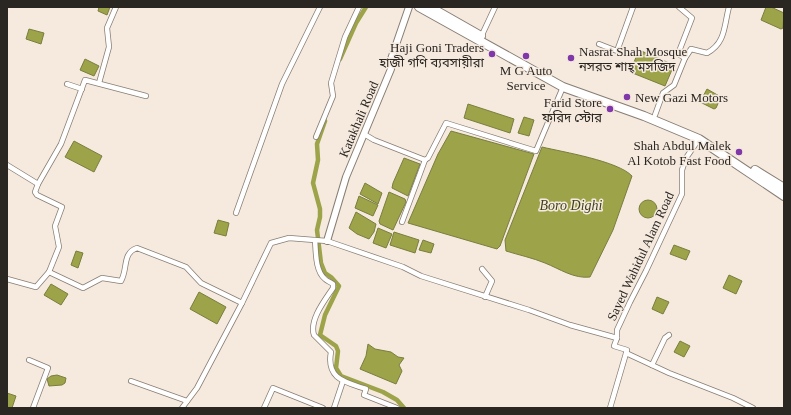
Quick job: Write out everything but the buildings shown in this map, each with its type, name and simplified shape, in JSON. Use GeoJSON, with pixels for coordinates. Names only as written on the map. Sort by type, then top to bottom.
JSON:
{"type":"FeatureCollection","features":[{"type":"Feature","properties":{"kind":"highway"},"geometry":{"type":"LineString","coordinates":[[419,7],[563,87],[651,118],[699,139],[784,196]]}},
{"type":"Feature","properties":{"kind":"highway"},"geometry":{"type":"LineString","coordinates":[[430,7],[565,83],[655,115],[712,142],[784,188]]}},
{"type":"Feature","properties":{"kind":"street"},"geometry":{"type":"LineString","coordinates":[[99,83],[109,47],[107,28],[116,7]]}},
{"type":"Feature","properties":{"kind":"street"},"geometry":{"type":"LineString","coordinates":[[236,213],[282,84],[320,7]]}},
{"type":"Feature","properties":{"kind":"street"},"geometry":{"type":"LineString","coordinates":[[316,137],[334,96],[332,83],[345,37],[359,7]]}},
{"type":"Feature","properties":{"kind":"street","name":"Katakhali Road"},"geometry":{"type":"LineString","coordinates":[[327,241],[330,235],[339,198],[391,69],[390,62],[409,7]]}},
{"type":"Feature","properties":{"kind":"street"},"geometry":{"type":"LineString","coordinates":[[482,37],[495,7]]}},
{"type":"Feature","properties":{"kind":"street"},"geometry":{"type":"LineString","coordinates":[[599,44],[617,50],[633,7]]}},
{"type":"Feature","properties":{"kind":"street"},"geometry":{"type":"LineString","coordinates":[[679,7],[692,18],[678,54],[685,58]]}},
{"type":"Feature","properties":{"kind":"street"},"geometry":{"type":"LineString","coordinates":[[655,115],[663,93],[674,85],[685,58],[691,49],[707,53],[717,48],[725,29],[729,7]]}},
{"type":"Feature","properties":{"kind":"street"},"geometry":{"type":"LineString","coordinates":[[7,279],[34,287],[49,272],[59,245],[55,226],[62,207],[36,194],[38,184],[61,144],[85,80],[146,96]]}},
{"type":"Feature","properties":{"kind":"street"},"geometry":{"type":"LineString","coordinates":[[67,84],[82,88]]}},
{"type":"Feature","properties":{"kind":"street"},"geometry":{"type":"LineString","coordinates":[[402,222],[425,160],[428,158],[446,123],[536,151],[563,87]]}},
{"type":"Feature","properties":{"kind":"street"},"geometry":{"type":"LineString","coordinates":[[364,134],[374,140],[425,160]]}},
{"type":"Feature","properties":{"kind":"street","name":"Sayed Wahidul Alam Road"},"geometry":{"type":"LineString","coordinates":[[617,338],[617,330],[682,194],[682,170],[686,158],[699,139]]}},
{"type":"Feature","properties":{"kind":"street"},"geometry":{"type":"LineString","coordinates":[[7,165],[38,184]]}},
{"type":"Feature","properties":{"kind":"street"},"geometry":{"type":"LineString","coordinates":[[182,408],[197,388],[242,303],[271,243],[289,238],[327,241],[354,252],[371,255],[421,276],[570,325],[617,338],[614,346],[627,350],[610,408]]}},
{"type":"Feature","properties":{"kind":"street"},"geometry":{"type":"LineString","coordinates":[[315,240],[317,263],[320,272],[324,278],[333,284],[333,288],[316,316],[313,331],[318,341],[331,352],[330,360],[332,371],[343,381],[366,389],[364,395],[397,408]]}},
{"type":"Feature","properties":{"kind":"street"},"geometry":{"type":"LineString","coordinates":[[49,272],[82,288],[102,278],[122,281],[127,255],[131,250],[137,248],[186,266],[201,283],[242,303]]}},
{"type":"Feature","properties":{"kind":"street"},"geometry":{"type":"LineString","coordinates":[[482,269],[492,281],[485,297]]}},
{"type":"Feature","properties":{"kind":"street"},"geometry":{"type":"LineString","coordinates":[[652,365],[665,338],[669,335]]}},
{"type":"Feature","properties":{"kind":"street"},"geometry":{"type":"LineString","coordinates":[[626,353],[753,408]]}},
{"type":"Feature","properties":{"kind":"street"},"geometry":{"type":"LineString","coordinates":[[29,360],[48,368],[33,408]]}},
{"type":"Feature","properties":{"kind":"street"},"geometry":{"type":"LineString","coordinates":[[131,380],[188,401]]}},
{"type":"Feature","properties":{"kind":"street"},"geometry":{"type":"LineString","coordinates":[[334,408],[343,381]]}},
{"type":"Feature","properties":{"kind":"street"},"geometry":{"type":"LineString","coordinates":[[264,408],[273,388],[323,408]]}},
{"type":"Feature","properties":{"kind":"water"},"geometry":{"type":"Polygon","coordinates":[[[99,7],[110,7],[107,15],[98,11],[99,7]]]}},
{"type":"Feature","properties":{"kind":"water"},"geometry":{"type":"Polygon","coordinates":[[[766,7],[771,7],[784,13],[783,28],[781,29],[761,20],[766,7]]]}},
{"type":"Feature","properties":{"kind":"water"},"geometry":{"type":"Polygon","coordinates":[[[29,29],[44,33],[41,44],[26,39],[29,29]]]}},
{"type":"Feature","properties":{"kind":"water"},"geometry":{"type":"Polygon","coordinates":[[[639,50],[674,65],[665,86],[630,72],[639,50]]]}},
{"type":"Feature","properties":{"kind":"water"},"geometry":{"type":"Polygon","coordinates":[[[85,59],[99,66],[94,76],[80,70],[85,59]]]}},
{"type":"Feature","properties":{"kind":"water"},"geometry":{"type":"Polygon","coordinates":[[[707,89],[721,97],[716,108],[714,109],[700,102],[707,89]]]}},
{"type":"Feature","properties":{"kind":"water"},"geometry":{"type":"Polygon","coordinates":[[[468,104],[514,119],[510,133],[464,118],[468,104]]]}},
{"type":"Feature","properties":{"kind":"water"},"geometry":{"type":"Polygon","coordinates":[[[524,117],[534,120],[529,136],[518,133],[524,117]]]}},
{"type":"Feature","properties":{"kind":"water","name":"Boro Dighi"},"geometry":{"type":"Polygon","coordinates":[[[451,131],[534,154],[500,246],[497,249],[408,223],[438,154],[451,131]]]}},
{"type":"Feature","properties":{"kind":"water"},"geometry":{"type":"Polygon","coordinates":[[[74,141],[102,156],[94,172],[65,157],[74,141]]]}},
{"type":"Feature","properties":{"kind":"water","name":"Boro Dighi"},"geometry":{"type":"Polygon","coordinates":[[[542,147],[576,154],[603,162],[615,166],[632,176],[613,230],[590,277],[573,275],[540,261],[506,251],[505,240],[542,147]]]}},
{"type":"Feature","properties":{"kind":"water"},"geometry":{"type":"Polygon","coordinates":[[[404,158],[420,164],[408,196],[392,188],[404,158]]]}},
{"type":"Feature","properties":{"kind":"water"},"geometry":{"type":"Polygon","coordinates":[[[365,183],[382,193],[378,204],[360,194],[365,183]]]}},
{"type":"Feature","properties":{"kind":"water"},"geometry":{"type":"Polygon","coordinates":[[[389,192],[405,199],[406,202],[393,230],[380,224],[379,221],[389,192]]]}},
{"type":"Feature","properties":{"kind":"water"},"geometry":{"type":"Polygon","coordinates":[[[359,196],[378,205],[373,216],[355,208],[359,196]]]}},
{"type":"Feature","properties":{"kind":"water"},"geometry":{"type":"Polygon","coordinates":[[[648,200],[654,203],[657,209],[654,215],[648,218],[642,215],[639,209],[642,203],[648,200]]]}},
{"type":"Feature","properties":{"kind":"water"},"geometry":{"type":"Polygon","coordinates":[[[356,212],[376,224],[374,232],[369,239],[357,234],[349,228],[356,212]]]}},
{"type":"Feature","properties":{"kind":"water"},"geometry":{"type":"Polygon","coordinates":[[[218,220],[229,223],[226,236],[214,233],[218,220]]]}},
{"type":"Feature","properties":{"kind":"water"},"geometry":{"type":"Polygon","coordinates":[[[378,228],[392,234],[386,248],[373,243],[378,228]]]}},
{"type":"Feature","properties":{"kind":"water"},"geometry":{"type":"Polygon","coordinates":[[[394,232],[419,240],[415,253],[390,245],[394,232]]]}},
{"type":"Feature","properties":{"kind":"water"},"geometry":{"type":"Polygon","coordinates":[[[423,240],[434,244],[431,253],[419,250],[423,240]]]}},
{"type":"Feature","properties":{"kind":"water"},"geometry":{"type":"Polygon","coordinates":[[[674,245],[690,251],[686,260],[670,254],[674,245]]]}},
{"type":"Feature","properties":{"kind":"water"},"geometry":{"type":"Polygon","coordinates":[[[76,251],[83,253],[78,268],[71,265],[76,251]]]}},
{"type":"Feature","properties":{"kind":"water"},"geometry":{"type":"Polygon","coordinates":[[[729,275],[742,281],[736,294],[723,288],[729,275]]]}},
{"type":"Feature","properties":{"kind":"water"},"geometry":{"type":"Polygon","coordinates":[[[51,284],[68,294],[61,305],[44,295],[51,284]]]}},
{"type":"Feature","properties":{"kind":"water"},"geometry":{"type":"Polygon","coordinates":[[[199,292],[226,307],[217,324],[190,309],[199,292]]]}},
{"type":"Feature","properties":{"kind":"water"},"geometry":{"type":"Polygon","coordinates":[[[657,297],[669,302],[663,314],[652,309],[657,297]]]}},
{"type":"Feature","properties":{"kind":"water"},"geometry":{"type":"Polygon","coordinates":[[[680,341],[690,346],[684,357],[674,352],[680,341]]]}},
{"type":"Feature","properties":{"kind":"water"},"geometry":{"type":"Polygon","coordinates":[[[368,344],[375,349],[391,352],[398,357],[404,358],[399,365],[402,371],[396,384],[360,369],[366,356],[368,344]]]}},
{"type":"Feature","properties":{"kind":"water"},"geometry":{"type":"Polygon","coordinates":[[[57,375],[66,378],[65,383],[62,385],[49,386],[47,379],[51,376],[57,375]]]}},
{"type":"Feature","properties":{"kind":"water"},"geometry":{"type":"Polygon","coordinates":[[[7,393],[16,396],[12,408],[7,408],[7,393]]]}},
{"type":"Feature","properties":{"kind":"waterway"},"geometry":{"type":"LineString","coordinates":[[340,59],[356,23],[366,7]]}},
{"type":"Feature","properties":{"kind":"waterway"},"geometry":{"type":"LineString","coordinates":[[325,121],[317,144],[318,160],[313,183],[320,209],[317,230],[321,263],[325,273],[339,286],[325,315],[320,335],[336,346],[338,351],[336,368],[341,376],[383,392],[397,400],[404,408]]}},
{"type":"Feature","properties":{"kind":"place","name":"Haji Goni Traders হাজী গণি ব্যবসায়ীরা"},"geometry":{"type":"Point","coordinates":[492,54]}},
{"type":"Feature","properties":{"kind":"place","name":"M G Auto Service"},"geometry":{"type":"Point","coordinates":[526,56]}},
{"type":"Feature","properties":{"kind":"place","name":"Nasrat Shah Mosque নসরত শাহ্‌ মসজিদ"},"geometry":{"type":"Point","coordinates":[571,58]}},
{"type":"Feature","properties":{"kind":"place","name":"New Gazi Motors"},"geometry":{"type":"Point","coordinates":[627,97]}},
{"type":"Feature","properties":{"kind":"place","name":"Farid Store ফরিদ স্টোর"},"geometry":{"type":"Point","coordinates":[610,109]}},
{"type":"Feature","properties":{"kind":"place","name":"Shah Abdul Malek Al Kotob Fast Food"},"geometry":{"type":"Point","coordinates":[739,152]}}]}
